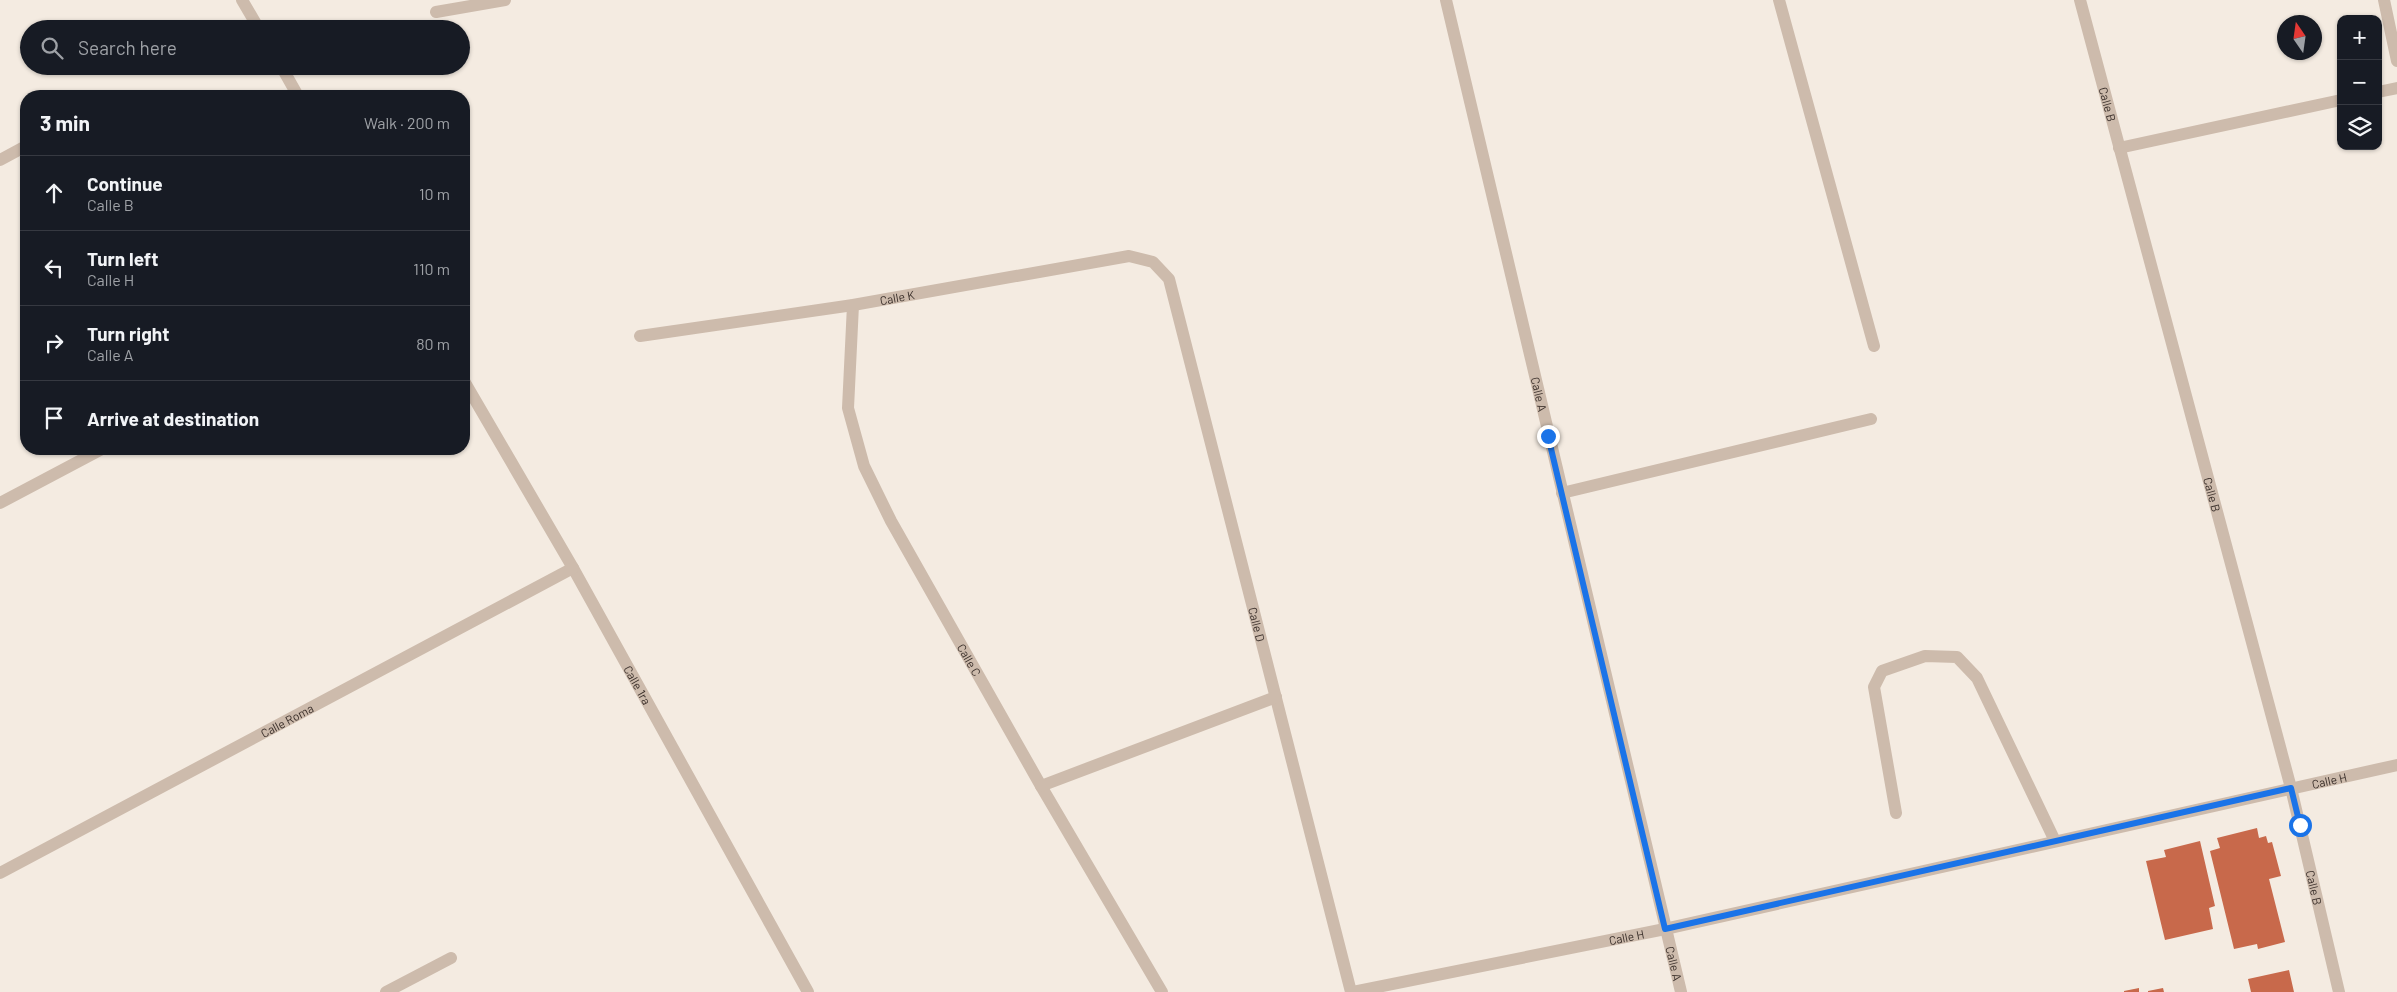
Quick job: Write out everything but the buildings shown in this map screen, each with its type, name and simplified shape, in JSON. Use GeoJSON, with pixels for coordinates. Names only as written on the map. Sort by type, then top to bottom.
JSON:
{"type":"FeatureCollection","features":[{"type":"Feature","properties":{"kind":"street"},"geometry":{"type":"LineString","coordinates":[[242,0],[254,20]]}},
{"type":"Feature","properties":{"kind":"street"},"geometry":{"type":"LineString","coordinates":[[436,12],[505,0]]}},
{"type":"Feature","properties":{"kind":"street","name":"Calle A"},"geometry":{"type":"LineString","coordinates":[[1446,0],[1681,992]]}},
{"type":"Feature","properties":{"kind":"street"},"geometry":{"type":"LineString","coordinates":[[1779,0],[1874,346]]}},
{"type":"Feature","properties":{"kind":"street","name":"Calle B"},"geometry":{"type":"LineString","coordinates":[[2080,0],[2291,788],[2339,992]]}},
{"type":"Feature","properties":{"kind":"street"},"geometry":{"type":"LineString","coordinates":[[2384,0],[2397,61]]}},
{"type":"Feature","properties":{"kind":"street"},"geometry":{"type":"LineString","coordinates":[[285,75],[294,90]]}},
{"type":"Feature","properties":{"kind":"street"},"geometry":{"type":"LineString","coordinates":[[2382,91],[2397,88]]}},
{"type":"Feature","properties":{"kind":"street"},"geometry":{"type":"LineString","coordinates":[[2119,148],[2337,101]]}},
{"type":"Feature","properties":{"kind":"street"},"geometry":{"type":"LineString","coordinates":[[0,160],[20,149]]}},
{"type":"Feature","properties":{"kind":"street","name":"Calle K"},"geometry":{"type":"LineString","coordinates":[[640,336],[853,305],[1129,256],[1153,262]]}},
{"type":"Feature","properties":{"kind":"street","name":"Calle D"},"geometry":{"type":"LineString","coordinates":[[1153,262],[1169,279],[1352,992]]}},
{"type":"Feature","properties":{"kind":"street","name":"Calle C"},"geometry":{"type":"LineString","coordinates":[[853,305],[848,408],[864,466],[891,521],[1041,786],[1162,992]]}},
{"type":"Feature","properties":{"kind":"street","name":"Calle 1ra"},"geometry":{"type":"LineString","coordinates":[[470,391],[573,568],[808,992]]}},
{"type":"Feature","properties":{"kind":"street"},"geometry":{"type":"LineString","coordinates":[[1562,493],[1870,419]]}},
{"type":"Feature","properties":{"kind":"street"},"geometry":{"type":"LineString","coordinates":[[0,503],[91,455]]}},
{"type":"Feature","properties":{"kind":"street","name":"Calle Roma"},"geometry":{"type":"LineString","coordinates":[[0,872],[573,568]]}},
{"type":"Feature","properties":{"kind":"street"},"geometry":{"type":"LineString","coordinates":[[1896,813],[1874,687],[1882,671],[1925,656],[1957,657],[1977,678],[2055,841]]}},
{"type":"Feature","properties":{"kind":"street"},"geometry":{"type":"LineString","coordinates":[[1041,786],[1276,697]]}},
{"type":"Feature","properties":{"kind":"street","name":"Calle H"},"geometry":{"type":"LineString","coordinates":[[1352,992],[1665,929],[2397,765]]}},
{"type":"Feature","properties":{"kind":"street"},"geometry":{"type":"LineString","coordinates":[[386,992],[451,958]]}},
{"type":"Feature","properties":{"kind":"route"},"geometry":{"type":"LineString","coordinates":[[1548,436],[1665,929],[2291,788],[2300,825]]}}]}
